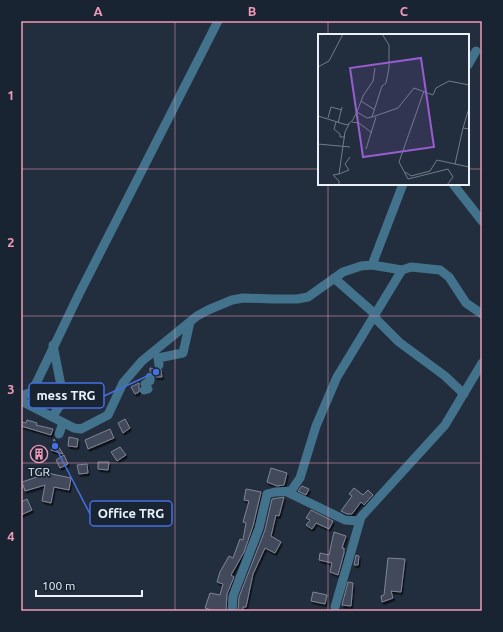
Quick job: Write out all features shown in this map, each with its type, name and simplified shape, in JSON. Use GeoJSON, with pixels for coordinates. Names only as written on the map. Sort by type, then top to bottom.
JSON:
{"type":"FeatureCollection","features":[{"type":"Feature","properties":{"kind":"street"},"geometry":{"type":"LineString","coordinates":[[21,396],[32,392],[53,345],[218,21]]}},
{"type":"Feature","properties":{"kind":"street"},"geometry":{"type":"LineString","coordinates":[[469,63],[476,51]]}},
{"type":"Feature","properties":{"kind":"street"},"geometry":{"type":"LineString","coordinates":[[372,265],[403,185]]}},
{"type":"Feature","properties":{"kind":"street"},"geometry":{"type":"LineString","coordinates":[[454,185],[482,221]]}},
{"type":"Feature","properties":{"kind":"street"},"geometry":{"type":"LineString","coordinates":[[21,401],[52,418],[78,429],[96,422],[108,415],[128,376],[142,361],[203,313],[238,299],[253,297],[297,299],[308,297],[343,272],[361,266],[372,265],[402,270],[412,267],[440,270],[449,277],[466,303],[482,314]]}},
{"type":"Feature","properties":{"kind":"street"},"geometry":{"type":"LineString","coordinates":[[287,492],[291,491],[300,478],[315,430],[337,377],[402,270]]}},
{"type":"Feature","properties":{"kind":"street"},"geometry":{"type":"LineString","coordinates":[[334,278],[399,342],[445,376],[464,394]]}},
{"type":"Feature","properties":{"kind":"street"},"geometry":{"type":"LineString","coordinates":[[159,365],[158,358],[183,353],[190,322]]}},
{"type":"Feature","properties":{"kind":"street"},"geometry":{"type":"LineString","coordinates":[[52,418],[59,407],[63,396],[53,345]]}},
{"type":"Feature","properties":{"kind":"street"},"geometry":{"type":"LineString","coordinates":[[335,607],[359,521],[364,512],[442,429],[482,363]]}},
{"type":"Feature","properties":{"kind":"street"},"geometry":{"type":"LineString","coordinates":[[144,390],[148,389],[145,384],[150,381],[150,377]]}},
{"type":"Feature","properties":{"kind":"street"},"geometry":{"type":"LineString","coordinates":[[59,434],[63,423]]}},
{"type":"Feature","properties":{"kind":"street"},"geometry":{"type":"LineString","coordinates":[[232,611],[233,596],[259,528],[267,494],[287,492],[345,520],[359,521]]}},
{"type":"Feature","properties":{"kind":"building"},"geometry":{"type":"Polygon","coordinates":[[[150,368],[161,370],[162,377],[156,377],[153,372],[150,371],[150,368]]]}},
{"type":"Feature","properties":{"kind":"building"},"geometry":{"type":"Polygon","coordinates":[[[139,383],[139,392],[135,394],[131,387],[139,383]]]}},
{"type":"Feature","properties":{"kind":"building"},"geometry":{"type":"Polygon","coordinates":[[[125,419],[130,428],[123,433],[118,423],[125,419]]]}},
{"type":"Feature","properties":{"kind":"building"},"geometry":{"type":"Polygon","coordinates":[[[27,420],[37,423],[36,425],[53,429],[51,435],[21,426],[22,422],[26,423],[27,420]]]}},
{"type":"Feature","properties":{"kind":"building"},"geometry":{"type":"Polygon","coordinates":[[[110,429],[114,438],[88,449],[85,440],[110,429]]]}},
{"type":"Feature","properties":{"kind":"building"},"geometry":{"type":"Polygon","coordinates":[[[69,437],[78,439],[77,447],[68,446],[69,437]]]}},
{"type":"Feature","properties":{"kind":"building"},"geometry":{"type":"Polygon","coordinates":[[[54,439],[63,454],[51,450],[54,439]]]}},
{"type":"Feature","properties":{"kind":"building"},"geometry":{"type":"Polygon","coordinates":[[[120,447],[126,455],[117,461],[111,452],[120,447]]]}},
{"type":"Feature","properties":{"kind":"building","name":"TGR"},"geometry":{"type":"Polygon","coordinates":[[[43,449],[44,458],[35,459],[34,450],[43,449]]]}},
{"type":"Feature","properties":{"kind":"building"},"geometry":{"type":"Polygon","coordinates":[[[64,455],[68,464],[60,468],[56,460],[64,455]]]}},
{"type":"Feature","properties":{"kind":"building"},"geometry":{"type":"Polygon","coordinates":[[[98,462],[109,462],[108,470],[98,469],[98,462]]]}},
{"type":"Feature","properties":{"kind":"building"},"geometry":{"type":"Polygon","coordinates":[[[87,464],[88,473],[79,474],[77,465],[87,464]]]}},
{"type":"Feature","properties":{"kind":"building"},"geometry":{"type":"Polygon","coordinates":[[[271,468],[287,473],[284,485],[277,486],[267,482],[271,468]]]}},
{"type":"Feature","properties":{"kind":"building"},"geometry":{"type":"Polygon","coordinates":[[[38,471],[71,478],[69,490],[54,487],[51,503],[42,501],[45,485],[25,491],[22,482],[37,477],[38,471]]]}},
{"type":"Feature","properties":{"kind":"building"},"geometry":{"type":"Polygon","coordinates":[[[302,486],[309,489],[306,495],[298,491],[302,486]]]}},
{"type":"Feature","properties":{"kind":"building"},"geometry":{"type":"Polygon","coordinates":[[[354,488],[363,495],[368,490],[373,495],[364,505],[361,502],[352,514],[347,514],[341,511],[352,496],[349,494],[354,488]]]}},
{"type":"Feature","properties":{"kind":"building"},"geometry":{"type":"Polygon","coordinates":[[[246,489],[261,492],[253,526],[244,552],[231,575],[234,577],[227,594],[226,611],[215,611],[205,608],[210,593],[220,595],[223,584],[217,582],[220,572],[229,556],[233,558],[240,539],[243,540],[246,523],[243,522],[249,501],[244,500],[246,489]]]}},
{"type":"Feature","properties":{"kind":"building"},"geometry":{"type":"Polygon","coordinates":[[[284,497],[279,516],[276,515],[271,536],[281,542],[275,553],[265,548],[253,574],[246,607],[243,607],[243,611],[238,611],[239,597],[265,530],[272,499],[284,497]]]}},
{"type":"Feature","properties":{"kind":"building"},"geometry":{"type":"Polygon","coordinates":[[[27,499],[32,510],[21,515],[21,502],[27,499]]]}},
{"type":"Feature","properties":{"kind":"building"},"geometry":{"type":"Polygon","coordinates":[[[311,510],[333,521],[329,529],[316,523],[312,529],[306,525],[310,520],[306,518],[311,510]]]}},
{"type":"Feature","properties":{"kind":"building"},"geometry":{"type":"Polygon","coordinates":[[[334,532],[346,536],[342,548],[344,548],[344,553],[338,575],[330,572],[332,563],[319,560],[320,553],[329,555],[334,532]]]}},
{"type":"Feature","properties":{"kind":"building"},"geometry":{"type":"Polygon","coordinates":[[[356,555],[359,556],[358,565],[354,565],[356,555]]]}},
{"type":"Feature","properties":{"kind":"building"},"geometry":{"type":"Polygon","coordinates":[[[388,558],[405,559],[401,592],[391,591],[393,598],[382,602],[381,596],[384,595],[388,558]]]}},
{"type":"Feature","properties":{"kind":"building"},"geometry":{"type":"Polygon","coordinates":[[[348,582],[353,583],[351,606],[342,605],[348,582]]]}},
{"type":"Feature","properties":{"kind":"building"},"geometry":{"type":"Polygon","coordinates":[[[313,592],[327,595],[325,604],[311,601],[313,592]]]}},
{"type":"Feature","properties":{"kind":"place","name":"mess TRG"},"geometry":{"type":"Point","coordinates":[156,372]}},
{"type":"Feature","properties":{"kind":"place","name":"Office TRG"},"geometry":{"type":"Point","coordinates":[55,446]}},
{"type":"Feature","properties":{"kind":"place","name":"TGR"},"geometry":{"type":"Point","coordinates":[39,454]}}]}
